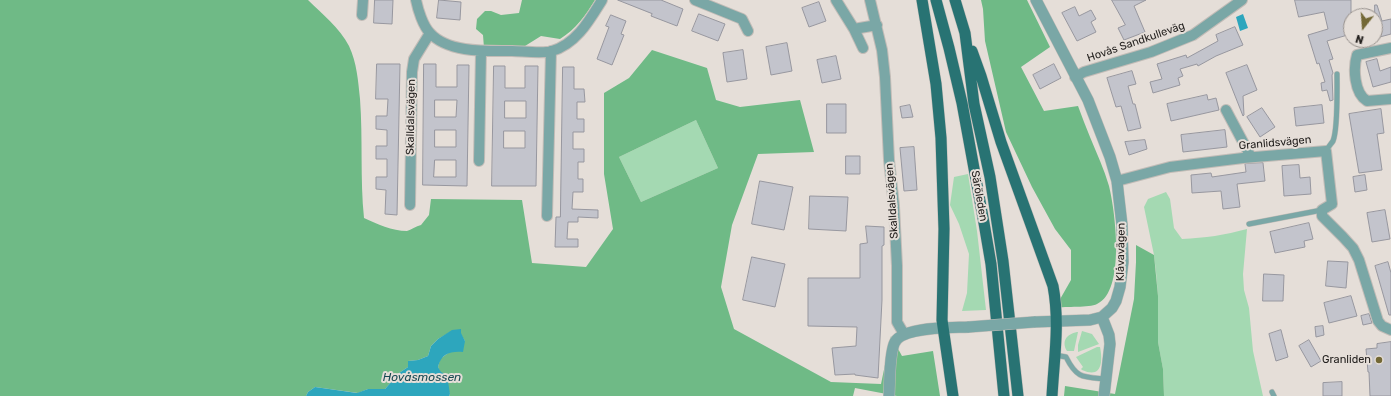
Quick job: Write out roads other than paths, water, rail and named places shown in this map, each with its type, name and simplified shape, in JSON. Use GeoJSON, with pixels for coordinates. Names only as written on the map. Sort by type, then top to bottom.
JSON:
{"type":"FeatureCollection","features":[{"type":"Feature","properties":{"kind":"main road"},"geometry":{"type":"LineString","coordinates":[[922,0],[936,84],[941,138],[944,229],[943,329],[953,396]]}},
{"type":"Feature","properties":{"kind":"main road","name":"Säröleden"},"geometry":{"type":"LineString","coordinates":[[936,0],[962,103],[984,223],[991,264],[1004,396]]}},
{"type":"Feature","properties":{"kind":"main road","name":"Säröleden"},"geometry":{"type":"LineString","coordinates":[[955,0],[965,33],[974,104],[990,177],[1003,261],[1018,396]]}},
{"type":"Feature","properties":{"kind":"main road"},"geometry":{"type":"LineString","coordinates":[[965,33],[981,76],[1001,142],[1053,286],[1057,322],[1052,396]]}},
{"type":"Feature","properties":{"kind":"street"},"geometry":{"type":"LineString","coordinates":[[362,15],[363,0]]}},
{"type":"Feature","properties":{"kind":"street"},"geometry":{"type":"LineString","coordinates":[[416,0],[420,16],[430,33],[450,45],[462,49],[481,51],[551,51],[580,34],[602,0]]}},
{"type":"Feature","properties":{"kind":"street"},"geometry":{"type":"LineString","coordinates":[[695,0],[742,19],[748,31]]}},
{"type":"Feature","properties":{"kind":"street"},"geometry":{"type":"LineString","coordinates":[[836,0],[854,29],[863,48]]}},
{"type":"Feature","properties":{"kind":"street","name":"Skalldalsvägen"},"geometry":{"type":"LineString","coordinates":[[870,0],[882,50],[885,77],[889,160],[894,206],[897,322],[904,334]]}},
{"type":"Feature","properties":{"kind":"street","name":"Klåvavägen"},"geometry":{"type":"LineString","coordinates":[[1036,0],[1088,100],[1110,156],[1117,181],[1122,225],[1122,277],[1116,301],[1112,308],[1102,317]]}},
{"type":"Feature","properties":{"kind":"street","name":"Hovås Sandkulleväg"},"geometry":{"type":"LineString","coordinates":[[1075,76],[1089,70],[1151,52],[1193,35],[1242,0]]}},
{"type":"Feature","properties":{"kind":"street"},"geometry":{"type":"LineString","coordinates":[[854,29],[877,25]]}},
{"type":"Feature","properties":{"kind":"street","name":"Skalldalsvägen"},"geometry":{"type":"LineString","coordinates":[[410,205],[412,72],[414,59],[430,33]]}},
{"type":"Feature","properties":{"kind":"street"},"geometry":{"type":"LineString","coordinates":[[1391,48],[1357,55],[1355,74],[1359,91],[1364,99],[1372,101],[1391,99]]}},
{"type":"Feature","properties":{"kind":"street"},"geometry":{"type":"LineString","coordinates":[[479,161],[481,51]]}},
{"type":"Feature","properties":{"kind":"street"},"geometry":{"type":"LineString","coordinates":[[547,216],[551,51]]}},
{"type":"Feature","properties":{"kind":"street"},"geometry":{"type":"LineString","coordinates":[[1226,110],[1251,157]]}},
{"type":"Feature","properties":{"kind":"street","name":"Granlidsvägen"},"geometry":{"type":"LineString","coordinates":[[1117,181],[1165,168],[1251,157],[1326,151],[1332,204],[1322,210]]}},
{"type":"Feature","properties":{"kind":"street"},"geometry":{"type":"LineString","coordinates":[[1322,210],[1322,216],[1343,236],[1357,255],[1378,321],[1382,326],[1391,330]]}},
{"type":"Feature","properties":{"kind":"street"},"geometry":{"type":"LineString","coordinates":[[889,396],[894,343],[897,337],[904,334],[913,331],[1034,322],[1090,320],[1102,317],[1107,329],[1110,344],[1104,396]]}},
{"type":"Feature","properties":{"kind":"lane"},"geometry":{"type":"LineString","coordinates":[[1326,151],[1332,143],[1334,134],[1337,94],[1336,74]]}},
{"type":"Feature","properties":{"kind":"lane"},"geometry":{"type":"LineString","coordinates":[[1249,224],[1322,210]]}},
{"type":"Feature","properties":{"kind":"lane"},"geometry":{"type":"LineString","coordinates":[[1055,355],[1066,357],[1072,368],[1080,375],[1106,379]]}},
{"type":"Feature","properties":{"kind":"water"},"geometry":{"type":"Polygon","coordinates":[[[1243,14],[1248,28],[1240,31],[1236,17],[1243,14]]]}},
{"type":"Feature","properties":{"kind":"water","name":"Hovåsmossen"},"geometry":{"type":"Polygon","coordinates":[[[461,329],[461,333],[465,341],[463,352],[447,354],[441,359],[438,367],[441,372],[447,375],[449,396],[306,396],[308,392],[315,387],[357,393],[368,389],[385,389],[399,373],[408,367],[408,361],[418,360],[428,356],[431,346],[438,339],[452,330],[461,329]]]}},
{"type":"Feature","properties":{"kind":"place","name":"Granliden"},"geometry":{"type":"Point","coordinates":[1379,360]}}]}
